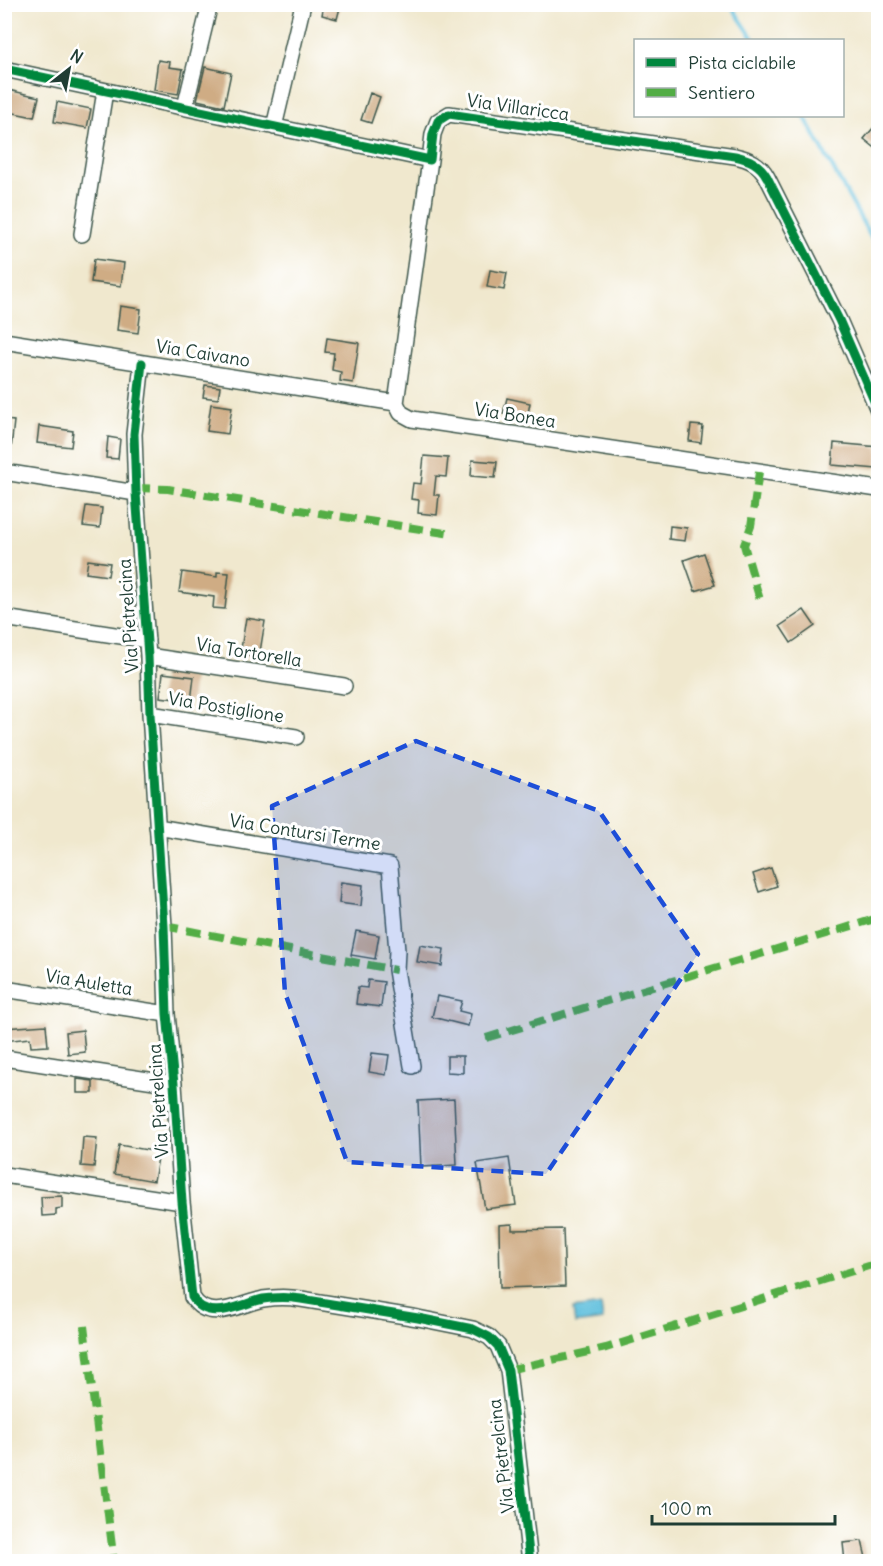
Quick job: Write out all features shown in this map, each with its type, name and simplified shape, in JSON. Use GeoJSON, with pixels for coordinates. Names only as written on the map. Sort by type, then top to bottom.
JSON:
{"type":"FeatureCollection","features":[{"type":"Feature","properties":{"kind":"street"},"geometry":{"type":"LineString","coordinates":[[185,107],[210,4]]}},
{"type":"Feature","properties":{"kind":"street"},"geometry":{"type":"LineString","coordinates":[[274,127],[303,4]]}},
{"type":"Feature","properties":{"kind":"street"},"geometry":{"type":"LineString","coordinates":[[4,69],[430,160],[396,403]]}},
{"type":"Feature","properties":{"kind":"street"},"geometry":{"type":"LineString","coordinates":[[82,234],[105,92]]}},
{"type":"Feature","properties":{"kind":"street","name":"Via Villaricca"},"geometry":{"type":"LineString","coordinates":[[430,160],[433,134],[438,121],[449,114],[735,156],[751,161],[764,172],[843,329],[879,410]]}},
{"type":"Feature","properties":{"kind":"street","name":"Via Caivano"},"geometry":{"type":"LineString","coordinates":[[4,341],[396,403]]}},
{"type":"Feature","properties":{"kind":"street","name":"Via Pietrelcina"},"geometry":{"type":"LineString","coordinates":[[142,363],[134,434],[136,493],[148,656],[167,1014],[190,1290],[196,1303],[203,1308],[221,1311],[262,1299],[301,1299],[466,1327],[494,1341],[503,1354],[508,1370],[530,1562]]}},
{"type":"Feature","properties":{"kind":"street","name":"Via Bonea"},"geometry":{"type":"LineString","coordinates":[[396,403],[401,413],[412,419],[879,489]]}},
{"type":"Feature","properties":{"kind":"street"},"geometry":{"type":"LineString","coordinates":[[4,472],[136,493]]}},
{"type":"Feature","properties":{"kind":"street"},"geometry":{"type":"LineString","coordinates":[[4,618],[147,640]]}},
{"type":"Feature","properties":{"kind":"street","name":"Via Tortorella"},"geometry":{"type":"LineString","coordinates":[[148,656],[344,686]]}},
{"type":"Feature","properties":{"kind":"street","name":"Via Postiglione"},"geometry":{"type":"LineString","coordinates":[[150,714],[296,737]]}},
{"type":"Feature","properties":{"kind":"street","name":"Via Contursi Terme"},"geometry":{"type":"LineString","coordinates":[[157,828],[390,866],[397,951],[396,970],[412,1066]]}},
{"type":"Feature","properties":{"kind":"street","name":"Via Auletta"},"geometry":{"type":"LineString","coordinates":[[4,989],[167,1014]]}},
{"type":"Feature","properties":{"kind":"street"},"geometry":{"type":"LineString","coordinates":[[4,1058],[174,1084]]}},
{"type":"Feature","properties":{"kind":"street"},"geometry":{"type":"LineString","coordinates":[[4,1174],[182,1202]]}},
{"type":"Feature","properties":{"kind":"highlighted area"},"geometry":{"type":"Polygon","coordinates":[[[416,741],[599,811],[698,954],[546,1174],[347,1162],[285,993],[272,806],[416,741]]]}},
{"type":"Feature","properties":{"kind":"water"},"geometry":{"type":"Polygon","coordinates":[[[601,1305],[603,1320],[575,1324],[573,1309],[601,1305]]]}},
{"type":"Feature","properties":{"kind":"building"},"geometry":{"type":"Polygon","coordinates":[[[324,4],[341,4],[337,19],[322,15],[324,4]]]}},
{"type":"Feature","properties":{"kind":"building"},"geometry":{"type":"Polygon","coordinates":[[[158,60],[170,62],[169,67],[183,69],[178,94],[154,90],[158,60]]]}},
{"type":"Feature","properties":{"kind":"building"},"geometry":{"type":"Polygon","coordinates":[[[205,67],[231,73],[224,106],[197,100],[205,67]]]}},
{"type":"Feature","properties":{"kind":"building"},"geometry":{"type":"Polygon","coordinates":[[[4,89],[39,97],[34,117],[4,111],[4,89]]]}},
{"type":"Feature","properties":{"kind":"building"},"geometry":{"type":"Polygon","coordinates":[[[370,93],[380,97],[371,123],[361,120],[370,93]]]}},
{"type":"Feature","properties":{"kind":"building"},"geometry":{"type":"Polygon","coordinates":[[[57,102],[91,109],[87,128],[54,122],[57,102]]]}},
{"type":"Feature","properties":{"kind":"building"},"geometry":{"type":"Polygon","coordinates":[[[879,121],[879,151],[864,139],[879,121]]]}},
{"type":"Feature","properties":{"kind":"building"},"geometry":{"type":"Polygon","coordinates":[[[94,259],[124,263],[121,286],[91,282],[94,259]]]}},
{"type":"Feature","properties":{"kind":"building"},"geometry":{"type":"Polygon","coordinates":[[[490,270],[507,273],[504,290],[487,287],[490,270]]]}},
{"type":"Feature","properties":{"kind":"building"},"geometry":{"type":"Polygon","coordinates":[[[120,306],[141,309],[138,333],[117,330],[120,306]]]}},
{"type":"Feature","properties":{"kind":"building"},"geometry":{"type":"Polygon","coordinates":[[[327,338],[359,343],[353,383],[340,381],[341,372],[332,370],[334,353],[325,352],[327,338]]]}},
{"type":"Feature","properties":{"kind":"building"},"geometry":{"type":"Polygon","coordinates":[[[205,385],[220,387],[218,399],[203,397],[205,385]]]}},
{"type":"Feature","properties":{"kind":"building"},"geometry":{"type":"Polygon","coordinates":[[[507,398],[530,403],[527,419],[503,414],[507,398]]]}},
{"type":"Feature","properties":{"kind":"building"},"geometry":{"type":"Polygon","coordinates":[[[211,404],[232,407],[228,434],[207,431],[211,404]]]}},
{"type":"Feature","properties":{"kind":"building"},"geometry":{"type":"Polygon","coordinates":[[[4,420],[14,421],[11,449],[4,449],[4,420]]]}},
{"type":"Feature","properties":{"kind":"building"},"geometry":{"type":"Polygon","coordinates":[[[691,425],[703,426],[701,443],[689,441],[691,425]]]}},
{"type":"Feature","properties":{"kind":"building"},"geometry":{"type":"Polygon","coordinates":[[[39,426],[73,431],[71,447],[37,443],[39,426]]]}},
{"type":"Feature","properties":{"kind":"building"},"geometry":{"type":"Polygon","coordinates":[[[108,437],[120,439],[118,459],[106,458],[108,437]]]}},
{"type":"Feature","properties":{"kind":"building"},"geometry":{"type":"Polygon","coordinates":[[[834,443],[879,447],[877,469],[832,465],[834,443]]]}},
{"type":"Feature","properties":{"kind":"building"},"geometry":{"type":"Polygon","coordinates":[[[424,456],[448,458],[446,477],[436,476],[434,495],[439,495],[437,515],[418,513],[419,500],[411,499],[413,483],[421,484],[424,456]]]}},
{"type":"Feature","properties":{"kind":"building"},"geometry":{"type":"Polygon","coordinates":[[[472,460],[497,462],[495,478],[471,476],[472,460]]]}},
{"type":"Feature","properties":{"kind":"building"},"geometry":{"type":"Polygon","coordinates":[[[86,506],[102,508],[100,528],[83,526],[86,506]]]}},
{"type":"Feature","properties":{"kind":"building"},"geometry":{"type":"Polygon","coordinates":[[[670,526],[687,528],[685,541],[669,539],[670,526]]]}},
{"type":"Feature","properties":{"kind":"building"},"geometry":{"type":"Polygon","coordinates":[[[704,553],[715,585],[695,591],[684,560],[704,553]]]}},
{"type":"Feature","properties":{"kind":"building"},"geometry":{"type":"Polygon","coordinates":[[[88,560],[110,563],[108,576],[86,573],[88,560]]]}},
{"type":"Feature","properties":{"kind":"building"},"geometry":{"type":"Polygon","coordinates":[[[182,572],[217,577],[217,572],[229,573],[225,609],[213,608],[214,597],[179,592],[182,572]]]}},
{"type":"Feature","properties":{"kind":"building"},"geometry":{"type":"Polygon","coordinates":[[[804,610],[815,626],[791,643],[780,626],[804,610]]]}},
{"type":"Feature","properties":{"kind":"building"},"geometry":{"type":"Polygon","coordinates":[[[246,618],[265,621],[259,658],[240,655],[246,618]]]}},
{"type":"Feature","properties":{"kind":"building"},"geometry":{"type":"Polygon","coordinates":[[[163,673],[194,677],[191,701],[160,697],[163,673]]]}},
{"type":"Feature","properties":{"kind":"building"},"geometry":{"type":"Polygon","coordinates":[[[771,868],[777,886],[759,892],[753,874],[771,868]]]}},
{"type":"Feature","properties":{"kind":"building"},"geometry":{"type":"Polygon","coordinates":[[[341,882],[363,885],[361,906],[339,903],[341,882]]]}},
{"type":"Feature","properties":{"kind":"building"},"geometry":{"type":"Polygon","coordinates":[[[356,931],[379,935],[375,959],[351,955],[356,931]]]}},
{"type":"Feature","properties":{"kind":"building"},"geometry":{"type":"Polygon","coordinates":[[[420,945],[444,949],[442,966],[417,962],[420,945]]]}},
{"type":"Feature","properties":{"kind":"building"},"geometry":{"type":"Polygon","coordinates":[[[368,980],[384,982],[381,1007],[356,1004],[358,987],[367,988],[368,980]]]}},
{"type":"Feature","properties":{"kind":"building"},"geometry":{"type":"Polygon","coordinates":[[[437,996],[462,1001],[459,1011],[471,1014],[468,1026],[432,1017],[437,996]]]}},
{"type":"Feature","properties":{"kind":"building"},"geometry":{"type":"Polygon","coordinates":[[[46,1025],[48,1046],[31,1047],[30,1038],[4,1041],[4,1028],[46,1025]]]}},
{"type":"Feature","properties":{"kind":"building"},"geometry":{"type":"Polygon","coordinates":[[[83,1030],[85,1052],[68,1054],[66,1032],[83,1030]]]}},
{"type":"Feature","properties":{"kind":"building"},"geometry":{"type":"Polygon","coordinates":[[[372,1053],[389,1055],[386,1075],[369,1072],[372,1053]]]}},
{"type":"Feature","properties":{"kind":"building"},"geometry":{"type":"Polygon","coordinates":[[[447,1056],[463,1056],[463,1073],[447,1072],[447,1056]]]}},
{"type":"Feature","properties":{"kind":"building"},"geometry":{"type":"Polygon","coordinates":[[[77,1079],[93,1081],[93,1093],[77,1093],[77,1079]]]}},
{"type":"Feature","properties":{"kind":"building"},"geometry":{"type":"Polygon","coordinates":[[[454,1099],[457,1165],[421,1167],[418,1101],[454,1099]]]}},
{"type":"Feature","properties":{"kind":"building"},"geometry":{"type":"Polygon","coordinates":[[[83,1137],[97,1138],[94,1167],[81,1166],[83,1137]]]}},
{"type":"Feature","properties":{"kind":"building"},"geometry":{"type":"Polygon","coordinates":[[[119,1145],[159,1152],[154,1181],[114,1174],[119,1145]]]}},
{"type":"Feature","properties":{"kind":"building"},"geometry":{"type":"Polygon","coordinates":[[[509,1158],[516,1205],[485,1209],[477,1163],[509,1158]]]}},
{"type":"Feature","properties":{"kind":"building"},"geometry":{"type":"Polygon","coordinates":[[[62,1196],[62,1208],[56,1209],[56,1215],[42,1216],[41,1197],[62,1196]]]}},
{"type":"Feature","properties":{"kind":"building"},"geometry":{"type":"Polygon","coordinates":[[[512,1224],[512,1230],[563,1229],[565,1286],[500,1288],[499,1225],[512,1224]]]}},
{"type":"Feature","properties":{"kind":"building"},"geometry":{"type":"Polygon","coordinates":[[[862,1541],[867,1562],[845,1562],[843,1543],[862,1541]]]}},
{"type":"Feature","properties":{"kind":"waterway"},"geometry":{"type":"LineString","coordinates":[[730,4],[753,39]]}},
{"type":"Feature","properties":{"kind":"waterway"},"geometry":{"type":"LineString","coordinates":[[805,117],[878,250]]}},
{"type":"Feature","properties":{"kind":"marked path"},"geometry":{"type":"LineString","coordinates":[[759,472],[751,526],[744,545],[760,600]]}},
{"type":"Feature","properties":{"kind":"marked path"},"geometry":{"type":"LineString","coordinates":[[136,488],[168,489],[451,534]]}},
{"type":"Feature","properties":{"kind":"marked path"},"geometry":{"type":"LineString","coordinates":[[486,1038],[878,918]]}},
{"type":"Feature","properties":{"kind":"marked path"},"geometry":{"type":"LineString","coordinates":[[164,926],[396,970]]}},
{"type":"Feature","properties":{"kind":"marked path"},"geometry":{"type":"LineString","coordinates":[[508,1370],[606,1348],[878,1263]]}},
{"type":"Feature","properties":{"kind":"marked path"},"geometry":{"type":"LineString","coordinates":[[84,1326],[114,1562]]}},
{"type":"Feature","properties":{"kind":"cycle path"},"geometry":{"type":"LineString","coordinates":[[4,69],[430,160],[433,134],[438,121],[449,114],[745,159],[757,165],[767,177],[839,320],[878,410]]}},
{"type":"Feature","properties":{"kind":"cycle path"},"geometry":{"type":"LineString","coordinates":[[142,363],[134,434],[136,493],[148,656],[167,1014],[192,1297],[199,1305],[215,1311],[235,1308],[263,1299],[296,1298],[473,1329],[489,1337],[498,1346],[508,1370],[530,1562]]}}]}
